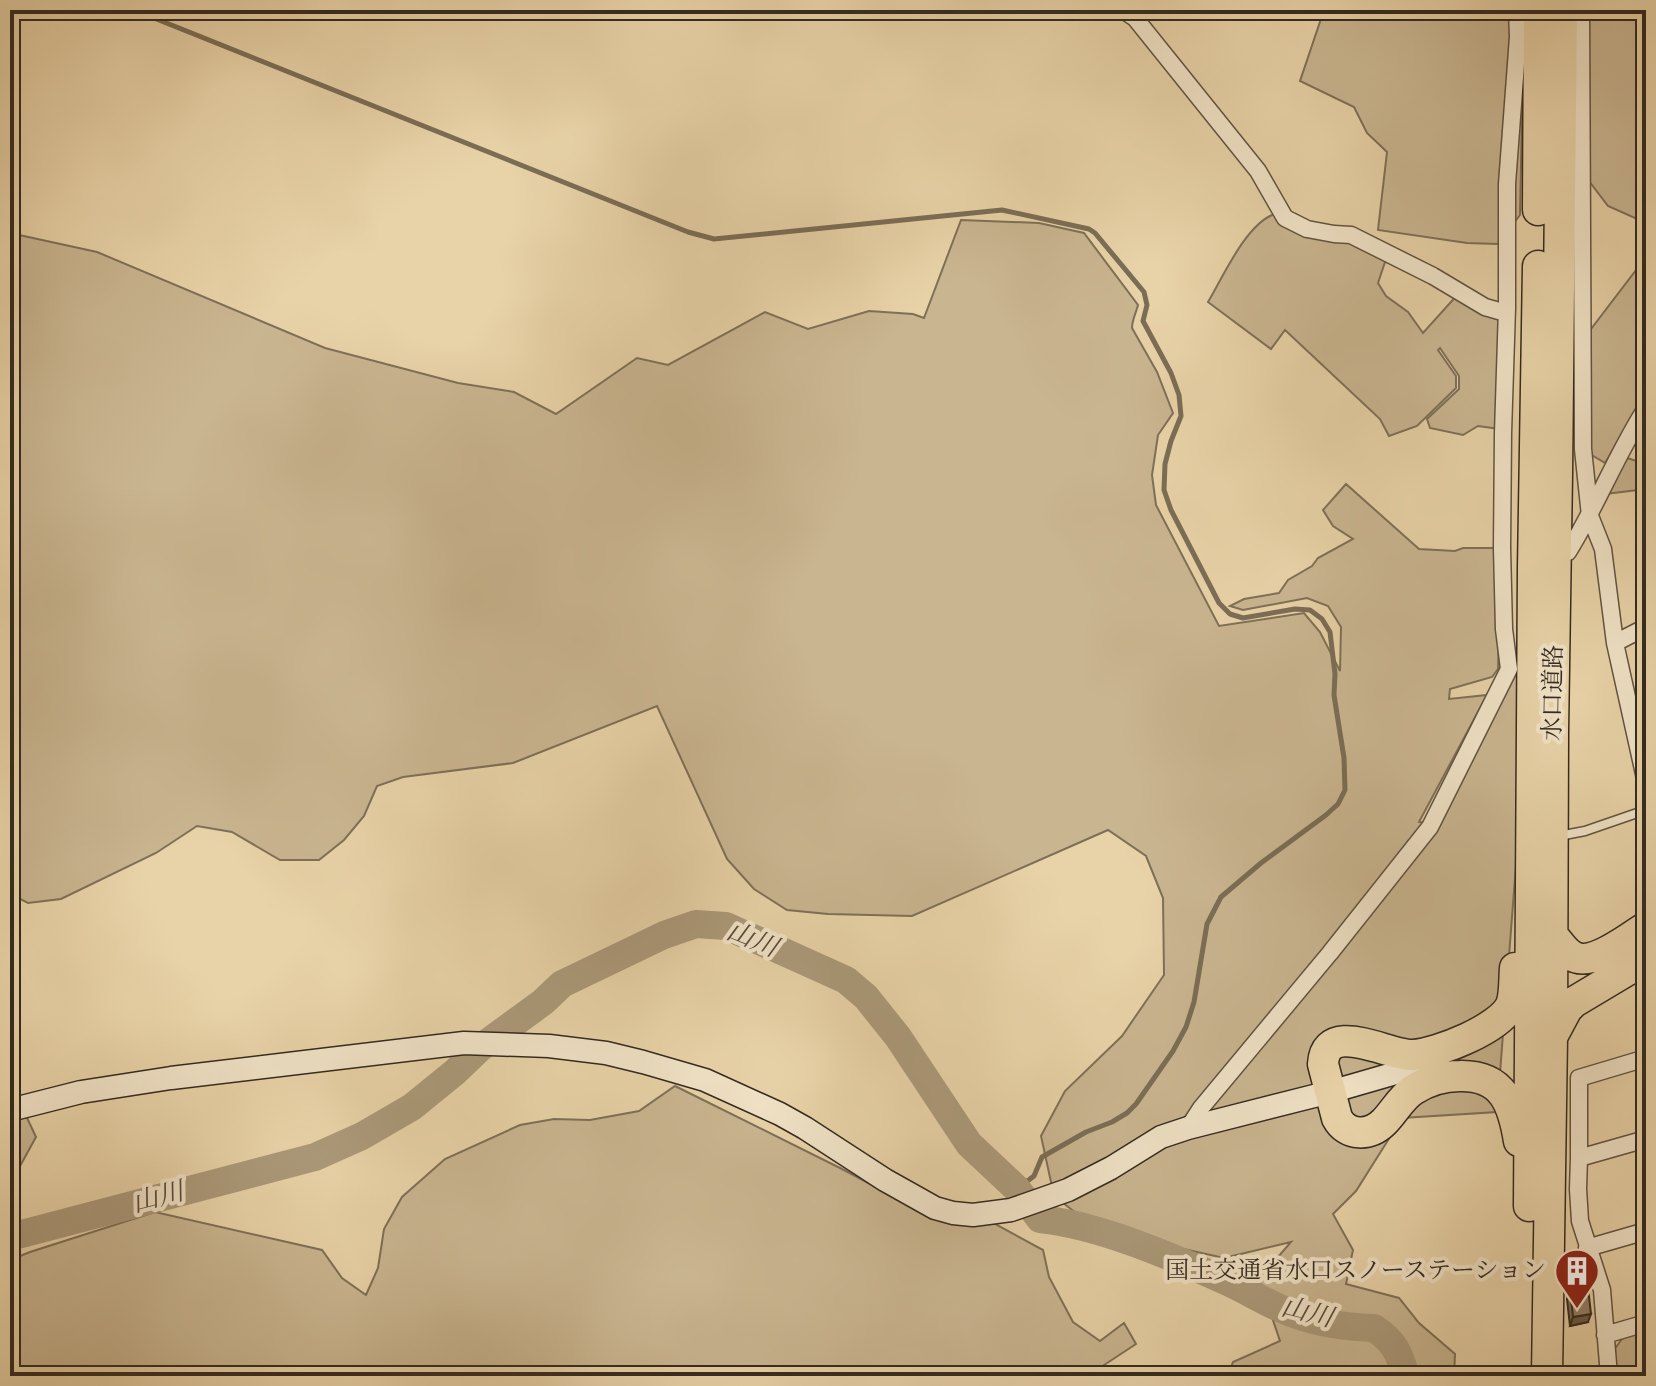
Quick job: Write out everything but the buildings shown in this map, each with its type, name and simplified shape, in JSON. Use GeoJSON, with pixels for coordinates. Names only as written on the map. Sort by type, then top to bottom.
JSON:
{"type":"FeatureCollection","features":[{"type":"Feature","properties":{"kind":"highway","name":"水口道路"},"geometry":{"type":"LineString","coordinates":[[1526,1376],[1539,10]]}},
{"type":"Feature","properties":{"kind":"highway","name":"水口道路"},"geometry":{"type":"LineString","coordinates":[[1547,1376],[1562,10]]}},
{"type":"Feature","properties":{"kind":"highway"},"geometry":{"type":"LineString","coordinates":[[1529,1169],[1521,1152],[1510,1104],[1501,1090],[1489,1081],[1478,1077],[1448,1077],[1424,1084],[1411,1091],[1378,1127],[1356,1133],[1340,1123],[1323,1064],[1324,1055],[1335,1042],[1354,1041],[1411,1055],[1461,1042],[1506,1011],[1513,995],[1520,898],[1530,886]]}},
{"type":"Feature","properties":{"kind":"highway"},"geometry":{"type":"LineString","coordinates":[[1553,936],[1570,955],[1592,959],[1646,927]]}},
{"type":"Feature","properties":{"kind":"highway"},"geometry":{"type":"LineString","coordinates":[[1552,1037],[1574,1002],[1646,959]]}},
{"type":"Feature","properties":{"kind":"street"},"geometry":{"type":"LineString","coordinates":[[1123,10],[1135,18],[1258,171],[1285,218],[1307,229],[1351,235],[1433,276],[1485,307],[1511,310]]}},
{"type":"Feature","properties":{"kind":"street"},"geometry":{"type":"LineString","coordinates":[[1188,1128],[1201,1108],[1430,827],[1509,669],[1513,651],[1504,629],[1502,548],[1511,310],[1507,184],[1518,37],[1517,10]]}},
{"type":"Feature","properties":{"kind":"street"},"geometry":{"type":"LineString","coordinates":[[1581,10],[1574,309],[1583,449],[1590,516],[1603,549],[1615,643],[1646,783]]}},
{"type":"Feature","properties":{"kind":"street"},"geometry":{"type":"LineString","coordinates":[[1568,552],[1590,516],[1627,439],[1646,412]]}},
{"type":"Feature","properties":{"kind":"street"},"geometry":{"type":"LineString","coordinates":[[1615,643],[1646,627]]}},
{"type":"Feature","properties":{"kind":"street"},"geometry":{"type":"LineString","coordinates":[[1564,993],[1646,941]]}},
{"type":"Feature","properties":{"kind":"street"},"geometry":{"type":"LineString","coordinates":[[10,1110],[81,1092],[171,1078],[464,1043],[524,1044],[606,1053],[705,1080],[792,1121],[935,1208],[973,1215],[1011,1210],[1068,1190],[1161,1137],[1452,1056],[1511,1026]]}},
{"type":"Feature","properties":{"kind":"street"},"geometry":{"type":"LineString","coordinates":[[1609,1376],[1602,1290],[1580,1221],[1579,1078],[1646,1058]]}},
{"type":"Feature","properties":{"kind":"street"},"geometry":{"type":"LineString","coordinates":[[1579,1158],[1646,1139]]}},
{"type":"Feature","properties":{"kind":"street"},"geometry":{"type":"LineString","coordinates":[[1587,1248],[1646,1231]]}},
{"type":"Feature","properties":{"kind":"street"},"geometry":{"type":"LineString","coordinates":[[1605,1335],[1646,1323]]}},
{"type":"Feature","properties":{"kind":"lane"},"geometry":{"type":"LineString","coordinates":[[1552,837],[1585,831],[1646,810]]}},
{"type":"Feature","properties":{"kind":"shaded area"},"geometry":{"type":"Polygon","coordinates":[[[1324,10],[1524,10],[1520,215],[1498,244],[1467,243],[1378,230],[1387,152],[1367,133],[1354,107],[1300,81],[1324,10]]]}},
{"type":"Feature","properties":{"kind":"shaded area"},"geometry":{"type":"Polygon","coordinates":[[[1568,10],[1646,10],[1646,223],[1608,206],[1573,160],[1568,10]]]}},
{"type":"Feature","properties":{"kind":"shaded area"},"geometry":{"type":"Polygon","coordinates":[[[1275,214],[1387,256],[1378,283],[1386,296],[1408,312],[1423,333],[1459,293],[1500,314],[1500,429],[1478,426],[1463,435],[1430,428],[1427,419],[1459,389],[1459,376],[1440,348],[1438,350],[1456,376],[1456,388],[1417,426],[1389,436],[1380,419],[1285,330],[1271,349],[1208,302],[1245,239],[1265,219],[1275,214]]]}},
{"type":"Feature","properties":{"kind":"shaded area"},"geometry":{"type":"Polygon","coordinates":[[[961,220],[1039,223],[1084,233],[1138,305],[1132,328],[1157,372],[1173,413],[1158,435],[1152,475],[1156,505],[1219,626],[1304,613],[1320,632],[1340,671],[1341,627],[1328,606],[1307,598],[1243,610],[1230,606],[1244,599],[1279,593],[1288,580],[1312,566],[1318,558],[1353,539],[1333,526],[1323,510],[1346,484],[1419,549],[1455,551],[1463,548],[1497,548],[1501,561],[1498,669],[1492,677],[1450,689],[1449,699],[1487,695],[1419,822],[1435,824],[1519,664],[1522,787],[1497,1112],[1402,1118],[1356,1191],[1333,1214],[1353,1250],[1346,1284],[1399,1298],[1419,1323],[1455,1354],[1454,1376],[1228,1376],[1233,1362],[1280,1341],[1259,1279],[1291,1242],[1224,1258],[1098,1230],[1054,1196],[1041,1136],[1065,1091],[1122,1036],[1164,975],[1163,898],[1146,856],[1108,830],[912,916],[787,910],[754,889],[727,859],[657,706],[513,763],[403,777],[377,786],[364,816],[344,840],[319,860],[280,860],[232,832],[197,826],[156,853],[61,899],[28,903],[10,894],[10,233],[97,252],[325,348],[458,383],[514,392],[556,414],[637,358],[668,365],[765,312],[808,329],[869,311],[913,314],[924,318],[961,220]]]}},
{"type":"Feature","properties":{"kind":"shaded area"},"geometry":{"type":"Polygon","coordinates":[[[1646,257],[1646,396],[1605,463],[1590,454],[1588,333],[1646,257]]]}},
{"type":"Feature","properties":{"kind":"shaded area"},"geometry":{"type":"Polygon","coordinates":[[[1624,457],[1646,464],[1646,489],[1605,494],[1624,457]]]}},
{"type":"Feature","properties":{"kind":"shaded area"},"geometry":{"type":"Polygon","coordinates":[[[675,1086],[934,1218],[988,1220],[1043,1250],[1049,1277],[1073,1322],[1100,1341],[1124,1323],[1136,1344],[1098,1369],[1106,1376],[10,1376],[10,1260],[155,1212],[322,1250],[342,1278],[366,1295],[378,1268],[384,1229],[402,1197],[445,1159],[520,1125],[554,1119],[590,1120],[639,1111],[675,1086]]]}},
{"type":"Feature","properties":{"kind":"shaded area"},"geometry":{"type":"Polygon","coordinates":[[[10,1097],[21,1105],[36,1137],[10,1180],[10,1097]]]}},
{"type":"Feature","properties":{"kind":"shaded area"},"geometry":{"type":"Polygon","coordinates":[[[1646,1330],[1646,1376],[1617,1376],[1614,1350],[1624,1336],[1646,1330]]]}},
{"type":"Feature","properties":{"kind":"waterway"},"geometry":{"type":"LineString","coordinates":[[134,10],[688,232],[714,239],[1002,210],[1089,229],[1144,292],[1147,305],[1143,321],[1171,373],[1179,395],[1181,416],[1165,464],[1164,490],[1171,510],[1219,603],[1230,614],[1243,618],[1295,609],[1310,610],[1322,619],[1330,632],[1345,790],[1338,804],[1326,815],[1221,897],[1207,924],[1194,1002],[1186,1027],[1136,1104],[1112,1122],[1086,1132],[1042,1157],[1034,1176],[1017,1189]]}},
{"type":"Feature","properties":{"kind":"waterway","name":"山川"},"geometry":{"type":"LineString","coordinates":[[10,1237],[315,1157],[362,1136],[412,1107],[480,1048],[543,1002],[562,984],[664,935],[696,924],[726,926],[846,980],[866,997],[898,1037],[969,1144],[1017,1189],[1040,1219],[1087,1228],[1162,1253],[1301,1316],[1332,1324],[1374,1328],[1395,1349],[1406,1376]]}},
{"type":"Feature","properties":{"kind":"place","name":"国土交通省水口スノーステーション"},"geometry":{"type":"Point","coordinates":[1577,1310]}}]}
